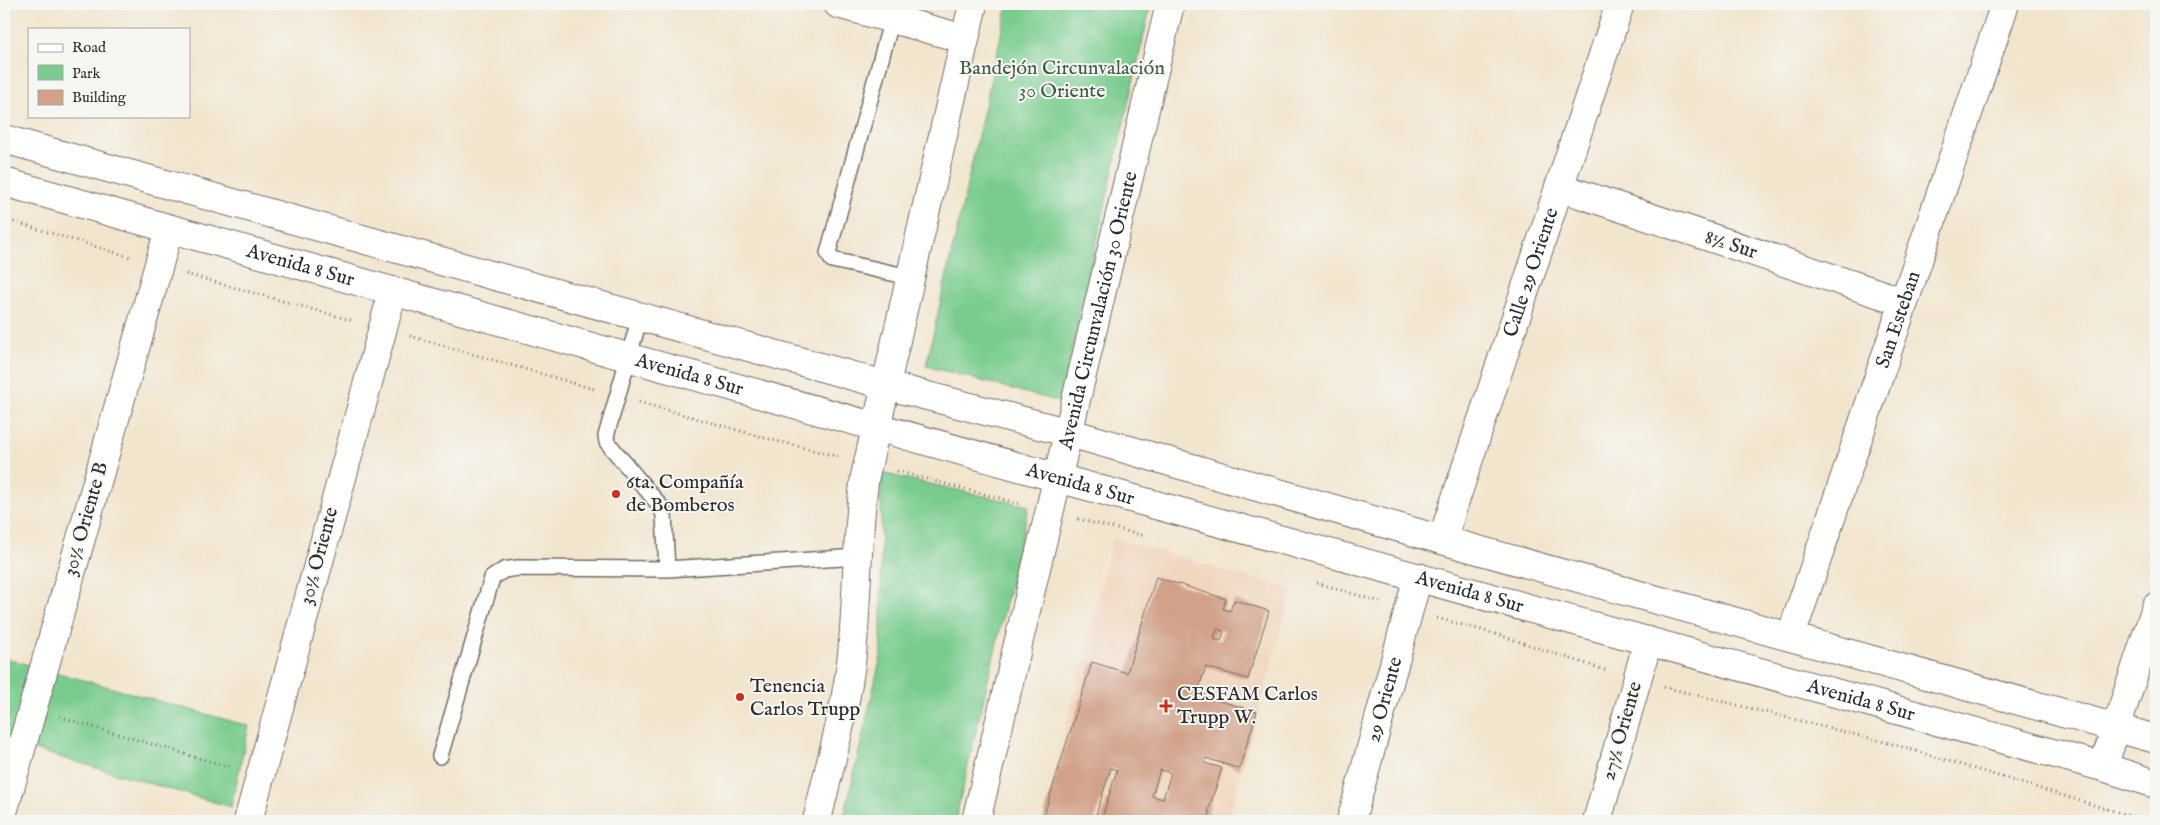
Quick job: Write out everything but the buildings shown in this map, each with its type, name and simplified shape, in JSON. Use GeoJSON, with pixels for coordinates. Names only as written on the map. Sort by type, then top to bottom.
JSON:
{"type":"FeatureCollection","features":[{"type":"Feature","properties":{"kind":"street"},"geometry":{"type":"LineString","coordinates":[[838,4],[894,11],[965,39]]}},
{"type":"Feature","properties":{"kind":"street"},"geometry":{"type":"LineString","coordinates":[[817,821],[848,684],[854,627],[859,513],[875,425],[973,4]]}},
{"type":"Feature","properties":{"kind":"street","name":"Avenida Circunvalación 30 Oriente"},"geometry":{"type":"LineString","coordinates":[[976,821],[1070,433],[1170,4]]}},
{"type":"Feature","properties":{"kind":"street","name":"Calle 29 Oriente"},"geometry":{"type":"LineString","coordinates":[[1442,540],[1620,4]]}},
{"type":"Feature","properties":{"kind":"street","name":"San Esteban"},"geometry":{"type":"LineString","coordinates":[[1791,636],[2005,4]]}},
{"type":"Feature","properties":{"kind":"street","name":"Avenida 8 Sur"},"geometry":{"type":"LineString","coordinates":[[4,139],[885,386],[1070,433],[1442,540],[2156,739]]}},
{"type":"Feature","properties":{"kind":"street","name":"Avenida 8 Sur"},"geometry":{"type":"LineString","coordinates":[[4,182],[875,425],[1058,478],[2103,767],[2156,784]]}},
{"type":"Feature","properties":{"kind":"street","name":"8½ Sur"},"geometry":{"type":"LineString","coordinates":[[1559,187],[1904,302]]}},
{"type":"Feature","properties":{"kind":"street","name":"30½ Oriente B"},"geometry":{"type":"LineString","coordinates":[[4,809],[169,228]]}},
{"type":"Feature","properties":{"kind":"street","name":"30½ Oriente"},"geometry":{"type":"LineString","coordinates":[[248,821],[393,291]]}},
{"type":"Feature","properties":{"kind":"street","name":"29 Oriente"},"geometry":{"type":"LineString","coordinates":[[1350,821],[1418,577]]}},
{"type":"Feature","properties":{"kind":"street"},"geometry":{"type":"LineString","coordinates":[[2103,767],[2156,607]]}},
{"type":"Feature","properties":{"kind":"street","name":"27½ Oriente"},"geometry":{"type":"LineString","coordinates":[[1597,821],[1648,641]]}},
{"type":"Feature","properties":{"kind":"lane"},"geometry":{"type":"LineString","coordinates":[[894,11],[828,253],[832,260],[910,277]]}},
{"type":"Feature","properties":{"kind":"lane"},"geometry":{"type":"LineString","coordinates":[[640,317],[606,436],[607,442],[661,507],[664,515],[667,569]]}},
{"type":"Feature","properties":{"kind":"lane"},"geometry":{"type":"LineString","coordinates":[[440,756],[492,578],[504,570],[517,568],[667,569],[858,557]]}},
{"type":"Feature","properties":{"kind":"path"},"geometry":{"type":"LineString","coordinates":[[32,709],[259,776]]}},
{"type":"Feature","properties":{"kind":"shaded area","name":"CESFAM Carlos Trupp W."},"geometry":{"type":"Polygon","coordinates":[[[1113,538],[1292,590],[1228,821],[1043,821],[1113,538]]]}},
{"type":"Feature","properties":{"kind":"green space","name":"Bandejón Circunvalación 30 Oriente"},"geometry":{"type":"Polygon","coordinates":[[[1008,4],[1151,4],[1060,402],[926,366],[1008,4]]]}},
{"type":"Feature","properties":{"kind":"green space"},"geometry":{"type":"Polygon","coordinates":[[[881,473],[1029,506],[955,821],[843,821],[881,656],[881,473]]]}},
{"type":"Feature","properties":{"kind":"green space"},"geometry":{"type":"Polygon","coordinates":[[[4,658],[249,726],[231,807],[4,741],[4,658]]]}},
{"type":"Feature","properties":{"kind":"place","name":"6ta. Compañía de Bomberos"},"geometry":{"type":"Point","coordinates":[616,494]}},
{"type":"Feature","properties":{"kind":"place","name":"Tenencia Carlos Trupp"},"geometry":{"type":"Point","coordinates":[740,697]}},
{"type":"Feature","properties":{"kind":"place","name":"CESFAM Carlos Trupp W."},"geometry":{"type":"Point","coordinates":[1166,706]}}]}
